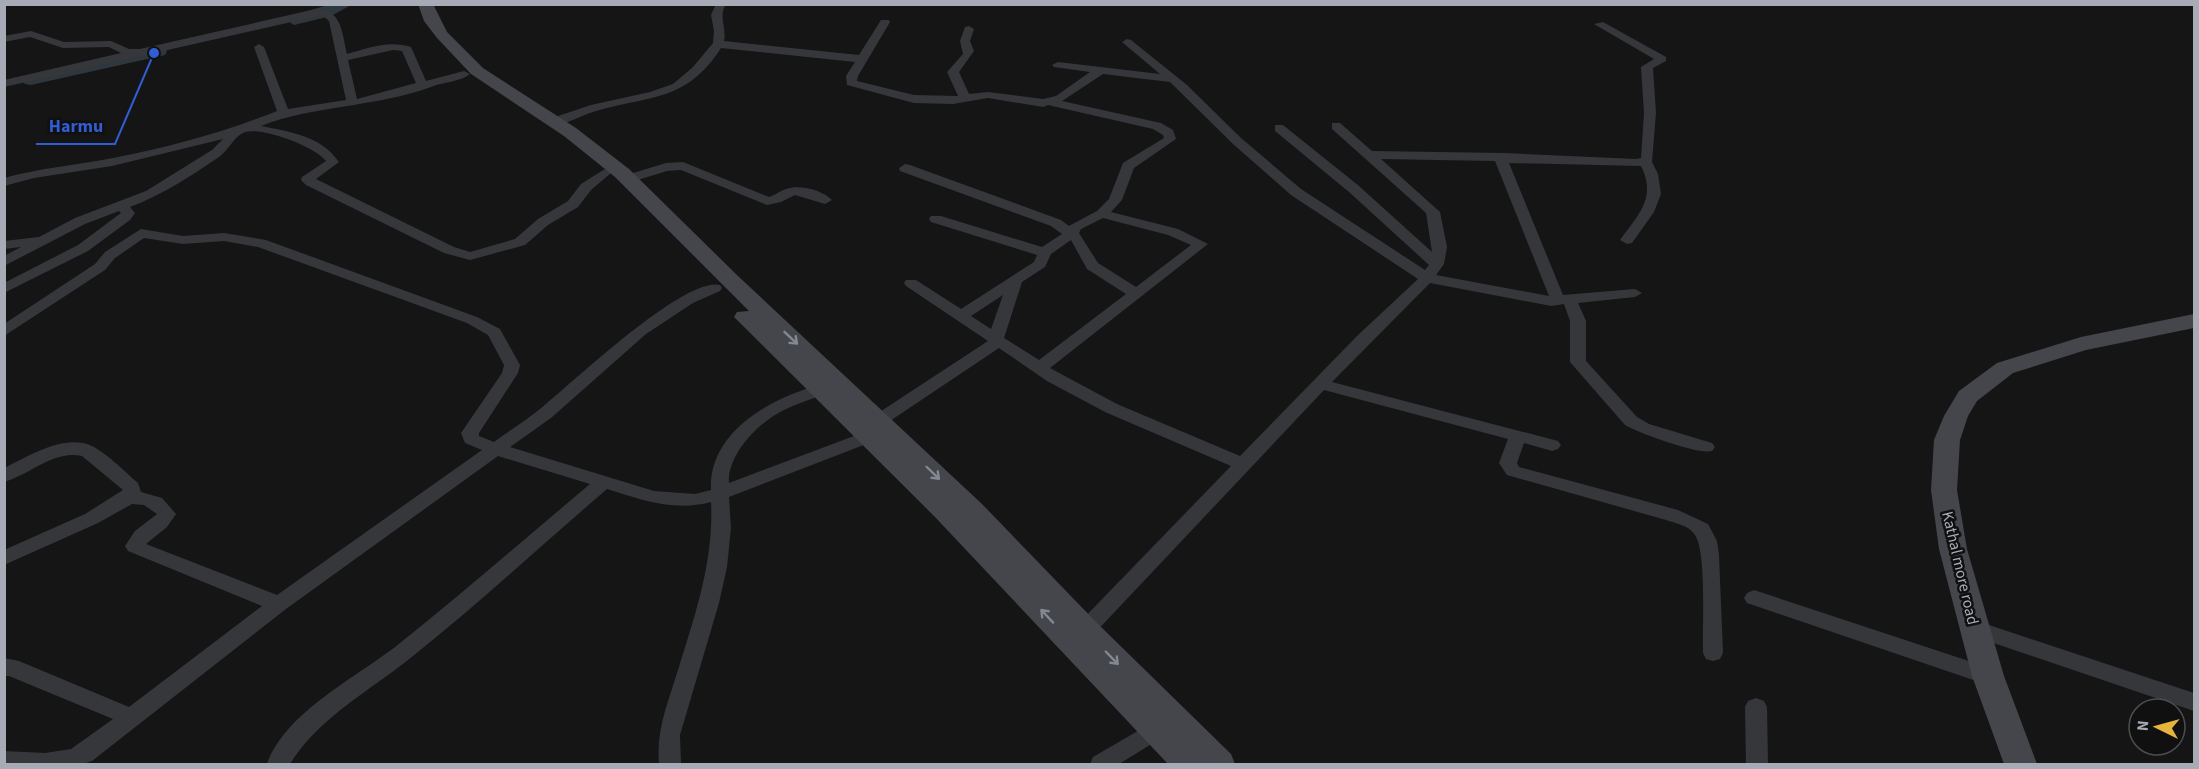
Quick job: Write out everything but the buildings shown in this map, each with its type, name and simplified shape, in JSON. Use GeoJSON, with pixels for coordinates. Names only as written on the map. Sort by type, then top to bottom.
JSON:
{"type":"FeatureCollection","features":[{"type":"Feature","properties":{"kind":"street"},"geometry":{"type":"LineString","coordinates":[[411,4],[419,24],[464,74],[616,176],[730,281],[1190,765]]}},
{"type":"Feature","properties":{"kind":"street"},"geometry":{"type":"LineString","coordinates":[[425,4],[432,21],[442,35],[477,70],[597,153],[715,288],[820,390],[873,429],[972,511],[1084,630],[1219,765]]}},
{"type":"Feature","properties":{"kind":"street"},"geometry":{"type":"LineString","coordinates":[[553,122],[588,110],[671,89],[686,80],[718,44],[722,32],[716,12],[721,4]]}},
{"type":"Feature","properties":{"kind":"street"},"geometry":{"type":"LineString","coordinates":[[4,84],[316,12],[328,13],[334,20],[352,103]]}},
{"type":"Feature","properties":{"kind":"street"},"geometry":{"type":"LineString","coordinates":[[885,22],[850,80],[856,85],[914,99],[942,101],[988,95],[1039,103],[1060,98],[1101,70]]}},
{"type":"Feature","properties":{"kind":"street"},"geometry":{"type":"LineString","coordinates":[[1599,24],[1662,59],[1647,67],[1650,130],[1646,162],[1654,179],[1655,198],[1627,240]]}},
{"type":"Feature","properties":{"kind":"street"},"geometry":{"type":"LineString","coordinates":[[965,98],[953,72],[968,55],[969,51],[964,41],[969,29]]}},
{"type":"Feature","properties":{"kind":"street"},"geometry":{"type":"LineString","coordinates":[[4,39],[31,34],[63,45],[111,44],[127,52],[140,52]]}},
{"type":"Feature","properties":{"kind":"street"},"geometry":{"type":"LineString","coordinates":[[1127,42],[1174,79],[1237,141],[1296,192],[1432,271],[1529,299],[1564,301],[1635,293]]}},
{"type":"Feature","properties":{"kind":"street"},"geometry":{"type":"LineString","coordinates":[[718,44],[862,59]]}},
{"type":"Feature","properties":{"kind":"street"},"geometry":{"type":"LineString","coordinates":[[341,59],[402,46],[407,49],[423,86]]}},
{"type":"Feature","properties":{"kind":"street"},"geometry":{"type":"LineString","coordinates":[[259,47],[284,113]]}},
{"type":"Feature","properties":{"kind":"street"},"geometry":{"type":"LineString","coordinates":[[1058,65],[1174,79]]}},
{"type":"Feature","properties":{"kind":"street"},"geometry":{"type":"LineString","coordinates":[[4,182],[33,174],[143,156],[241,129],[284,113],[352,103],[464,74]]}},
{"type":"Feature","properties":{"kind":"street"},"geometry":{"type":"LineString","coordinates":[[1043,253],[1072,233],[1076,225],[1102,214],[1115,200],[1128,166],[1170,139],[1169,133],[1157,126],[1050,102]]}},
{"type":"Feature","properties":{"kind":"street"},"geometry":{"type":"LineString","coordinates":[[1084,630],[1242,464],[1432,271],[1440,247],[1433,212],[1336,126]]}},
{"type":"Feature","properties":{"kind":"street"},"geometry":{"type":"LineString","coordinates":[[1279,128],[1354,189],[1432,271]]}},
{"type":"Feature","properties":{"kind":"street"},"geometry":{"type":"LineString","coordinates":[[241,129],[292,137],[322,149],[333,162],[309,177],[308,180],[439,245],[470,256],[495,252],[520,242],[543,222],[573,204],[586,187],[616,176],[666,167],[683,166],[767,201],[797,191],[808,192],[825,200]]}},
{"type":"Feature","properties":{"kind":"street"},"geometry":{"type":"LineString","coordinates":[[4,262],[80,221],[151,194],[196,166],[227,143],[241,129]]}},
{"type":"Feature","properties":{"kind":"street"},"geometry":{"type":"LineString","coordinates":[[1370,155],[1646,162]]}},
{"type":"Feature","properties":{"kind":"street"},"geometry":{"type":"LineString","coordinates":[[1504,158],[1501,161],[1542,255],[1564,301],[1578,321],[1578,362],[1613,399],[1626,417],[1643,428],[1706,447]]}},
{"type":"Feature","properties":{"kind":"street"},"geometry":{"type":"LineString","coordinates":[[905,168],[1046,218],[1072,233],[1080,242],[1092,266],[1135,293]]}},
{"type":"Feature","properties":{"kind":"street"},"geometry":{"type":"LineString","coordinates":[[4,289],[99,238],[125,218],[128,213],[122,206]]}},
{"type":"Feature","properties":{"kind":"street"},"geometry":{"type":"LineString","coordinates":[[1040,369],[1201,244],[1173,232],[1102,214]]}},
{"type":"Feature","properties":{"kind":"street"},"geometry":{"type":"LineString","coordinates":[[936,219],[1043,253]]}},
{"type":"Feature","properties":{"kind":"street"},"geometry":{"type":"LineString","coordinates":[[4,331],[105,263],[110,255],[137,234],[150,233],[183,240],[234,238],[261,243],[472,320],[494,332],[512,365],[510,373],[470,433],[471,439],[479,444],[671,500],[695,500],[719,494],[873,429],[997,340],[1015,280]]}},
{"type":"Feature","properties":{"kind":"street"},"geometry":{"type":"LineString","coordinates":[[4,245],[48,239]]}},
{"type":"Feature","properties":{"kind":"street"},"geometry":{"type":"LineString","coordinates":[[960,316],[1040,264],[1044,258],[1043,253]]}},
{"type":"Feature","properties":{"kind":"street"},"geometry":{"type":"LineString","coordinates":[[911,283],[1040,369],[1111,408],[1242,464]]}},
{"type":"Feature","properties":{"kind":"street"},"geometry":{"type":"LineString","coordinates":[[4,761],[52,764],[69,761],[84,754],[279,604],[545,414],[640,331],[688,300],[715,288]]}},
{"type":"Feature","properties":{"kind":"street","name":"Kathal more road"},"geometry":{"type":"LineString","coordinates":[[2020,765],[1988,676],[1953,549],[1944,490],[1947,440],[1956,416],[1968,396],[2005,368],[2081,344],[2194,321]]}},
{"type":"Feature","properties":{"kind":"street"},"geometry":{"type":"LineString","coordinates":[[1320,384],[1552,445]]}},
{"type":"Feature","properties":{"kind":"street"},"geometry":{"type":"LineString","coordinates":[[670,765],[669,735],[709,603],[717,567],[722,528],[719,473],[728,454],[744,432],[776,407],[820,390]]}},
{"type":"Feature","properties":{"kind":"street"},"geometry":{"type":"LineString","coordinates":[[1518,436],[1508,463],[1513,471],[1671,515],[1690,521],[1702,529],[1707,538],[1712,586],[1713,653]]}},
{"type":"Feature","properties":{"kind":"street"},"geometry":{"type":"LineString","coordinates":[[4,476],[56,452],[79,448],[87,451],[132,487],[129,497]]}},
{"type":"Feature","properties":{"kind":"street"},"geometry":{"type":"LineString","coordinates":[[278,765],[292,744],[319,716],[405,650],[604,482]]}},
{"type":"Feature","properties":{"kind":"street"},"geometry":{"type":"LineString","coordinates":[[4,558],[129,497],[150,501],[165,509],[167,514],[162,521],[137,540],[135,546],[139,549],[279,604]]}},
{"type":"Feature","properties":{"kind":"street"},"geometry":{"type":"LineString","coordinates":[[1754,598],[1988,676]]}},
{"type":"Feature","properties":{"kind":"street"},"geometry":{"type":"LineString","coordinates":[[1974,628],[2194,702]]}},
{"type":"Feature","properties":{"kind":"street"},"geometry":{"type":"LineString","coordinates":[[4,667],[11,667],[131,717]]}},
{"type":"Feature","properties":{"kind":"street"},"geometry":{"type":"LineString","coordinates":[[1756,707],[1757,765]]}},
{"type":"Feature","properties":{"kind":"street"},"geometry":{"type":"LineString","coordinates":[[1101,765],[1155,730]]}},
{"type":"Feature","properties":{"kind":"waterway"},"geometry":{"type":"LineString","coordinates":[[294,20],[325,13],[346,4]]}},
{"type":"Feature","properties":{"kind":"waterway"},"geometry":{"type":"LineString","coordinates":[[31,80],[159,51]]}},
{"type":"Feature","properties":{"kind":"place","name":"Harmu"},"geometry":{"type":"Point","coordinates":[154,53]}}]}
